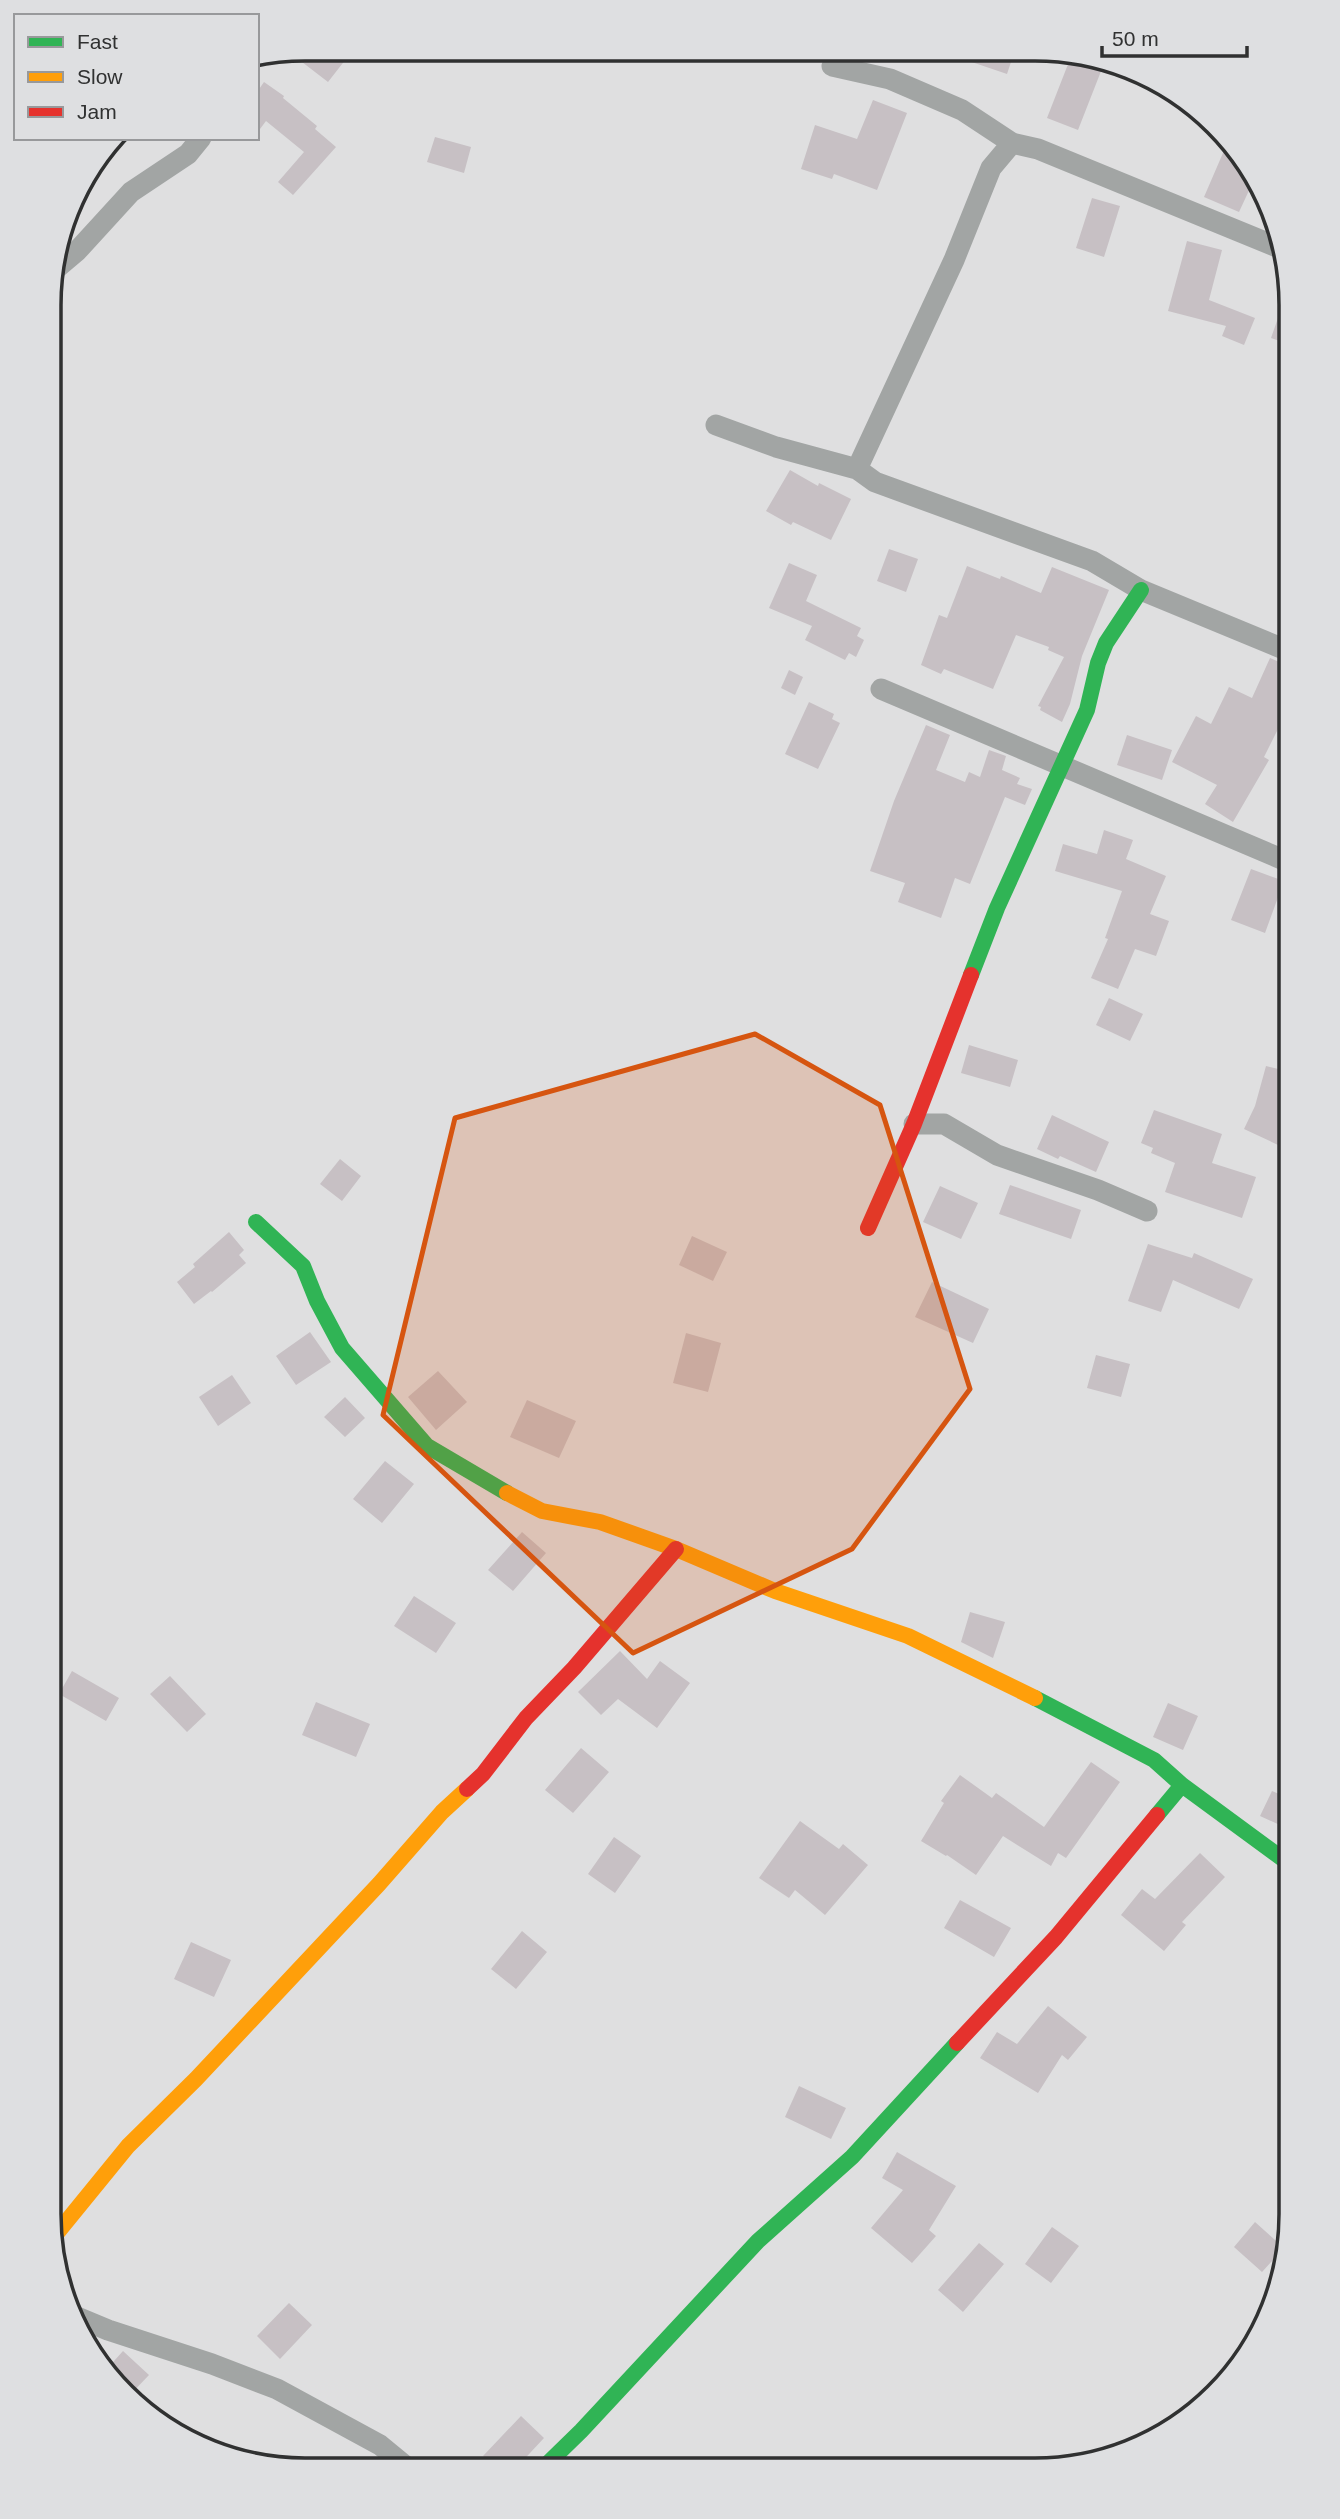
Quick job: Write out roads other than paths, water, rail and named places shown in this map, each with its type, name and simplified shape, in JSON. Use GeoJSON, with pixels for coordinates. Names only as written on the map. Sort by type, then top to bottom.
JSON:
{"type":"FeatureCollection","features":[{"type":"Feature","properties":{"kind":"street"},"geometry":{"type":"LineString","coordinates":[[832,66],[890,79],[962,110],[1012,143],[1038,149],[1271,244]]}},
{"type":"Feature","properties":{"kind":"street"},"geometry":{"type":"LineString","coordinates":[[66,260],[131,192],[188,154],[199,140]]}},
{"type":"Feature","properties":{"kind":"street"},"geometry":{"type":"LineString","coordinates":[[857,469],[954,260],[991,168],[1012,143]]}},
{"type":"Feature","properties":{"kind":"street"},"geometry":{"type":"LineString","coordinates":[[716,425],[776,447],[857,469],[875,482],[1092,561],[1141,590],[1279,647]]}},
{"type":"Feature","properties":{"kind":"street"},"geometry":{"type":"LineString","coordinates":[[868,1228],[914,1124],[996,908],[1087,710],[1098,663],[1106,643],[1141,590]]}},
{"type":"Feature","properties":{"kind":"street"},"geometry":{"type":"LineString","coordinates":[[881,689],[1279,858]]}},
{"type":"Feature","properties":{"kind":"street"},"geometry":{"type":"LineString","coordinates":[[914,1124],[944,1124],[997,1155],[1098,1190],[1147,1211]]}},
{"type":"Feature","properties":{"kind":"street"},"geometry":{"type":"LineString","coordinates":[[256,1222],[303,1266],[317,1301],[342,1348],[427,1446],[542,1511],[600,1522],[676,1549],[775,1591],[908,1636],[1083,1721],[1154,1760],[1182,1785],[1278,1857]]}},
{"type":"Feature","properties":{"kind":"street"},"geometry":{"type":"LineString","coordinates":[[62,2227],[128,2146],[196,2079],[379,1884],[442,1812],[483,1774],[526,1718],[574,1668],[676,1549]]}},
{"type":"Feature","properties":{"kind":"street"},"geometry":{"type":"LineString","coordinates":[[553,2458],[758,2241],[852,2157],[1056,1937],[1182,1785]]}},
{"type":"Feature","properties":{"kind":"street"},"geometry":{"type":"LineString","coordinates":[[85,2321],[278,2389],[380,2445],[396,2458]]}}]}
